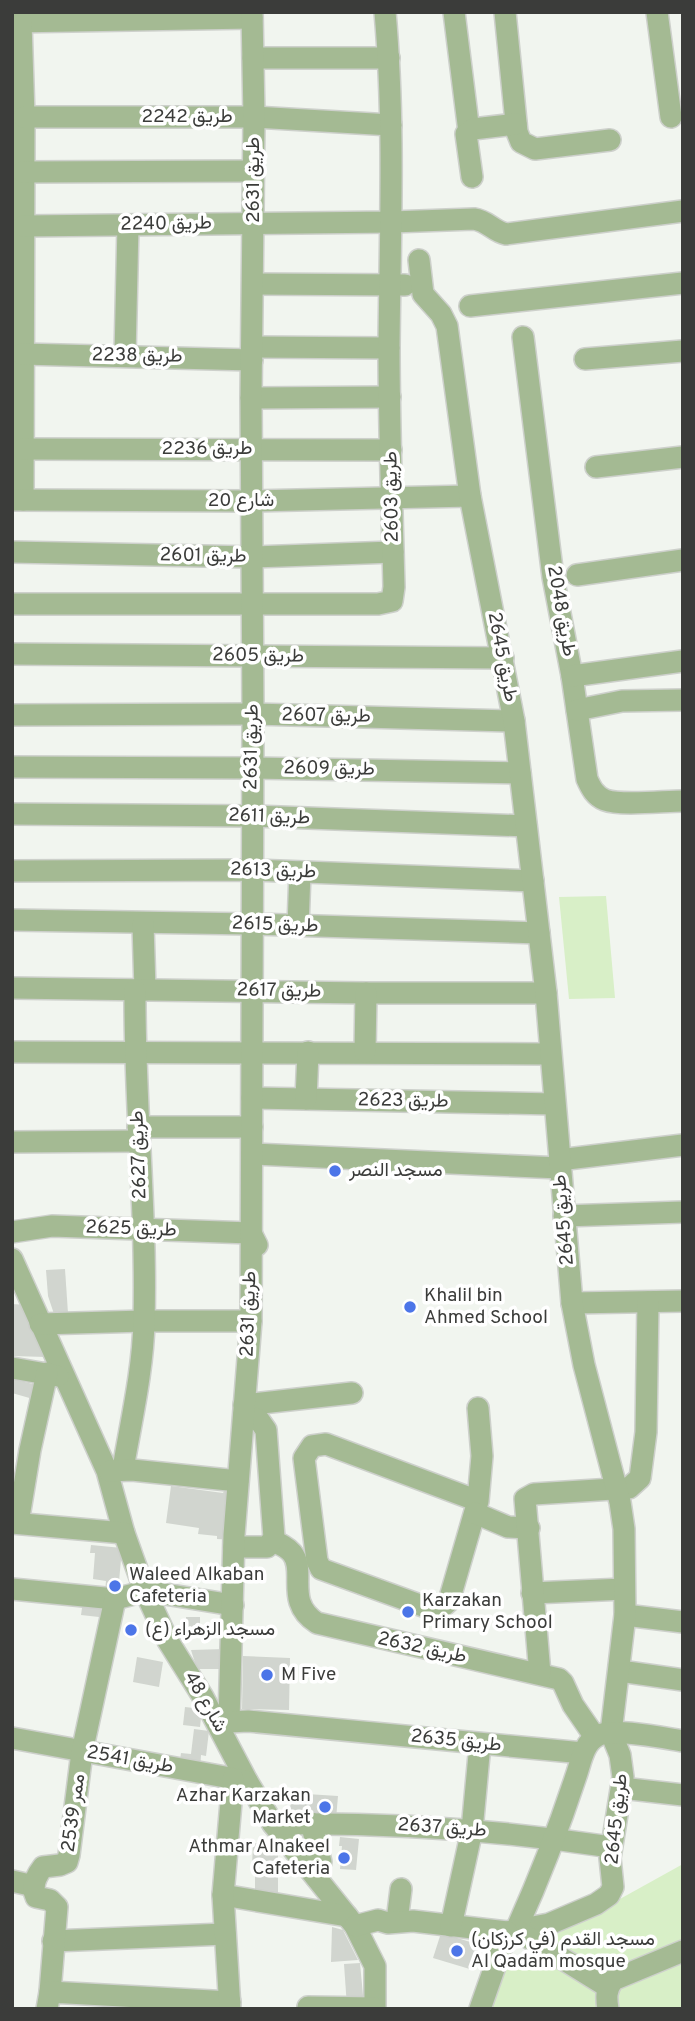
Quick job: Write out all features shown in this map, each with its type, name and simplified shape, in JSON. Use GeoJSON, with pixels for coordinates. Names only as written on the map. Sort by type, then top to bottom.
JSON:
{"type":"FeatureCollection","features":[{"type":"Feature","properties":{"kind":"street","name":"طريق 2603"},"geometry":{"type":"LineString","coordinates":[[12,604],[384,604],[392,601],[391,125],[385,12]]}},
{"type":"Feature","properties":{"kind":"street"},"geometry":{"type":"LineString","coordinates":[[454,12],[469,132]]}},
{"type":"Feature","properties":{"kind":"street"},"geometry":{"type":"LineString","coordinates":[[505,12],[516,124],[521,142],[535,149],[610,140]]}},
{"type":"Feature","properties":{"kind":"street"},"geometry":{"type":"LineString","coordinates":[[657,12],[671,117]]}},
{"type":"Feature","properties":{"kind":"street"},"geometry":{"type":"LineString","coordinates":[[17,500],[23,449],[19,232],[24,117],[17,22],[252,15]]}},
{"type":"Feature","properties":{"kind":"street","name":"طريق 2631"},"geometry":{"type":"LineString","coordinates":[[224,1723],[233,1605],[238,1481],[251,1321],[251,398],[254,223],[252,15]]}},
{"type":"Feature","properties":{"kind":"street"},"geometry":{"type":"LineString","coordinates":[[253,58],[389,58]]}},
{"type":"Feature","properties":{"kind":"street","name":"طريق 2242"},"geometry":{"type":"LineString","coordinates":[[24,117],[254,117],[391,125]]}},
{"type":"Feature","properties":{"kind":"street"},"geometry":{"type":"LineString","coordinates":[[472,177],[465,137],[469,132],[516,124]]}},
{"type":"Feature","properties":{"kind":"street"},"geometry":{"type":"LineString","coordinates":[[23,172],[254,171]]}},
{"type":"Feature","properties":{"kind":"street","name":"طريق 2240"},"geometry":{"type":"LineString","coordinates":[[19,232],[128,225],[474,219],[489,223],[497,231],[506,234],[683,211]]}},
{"type":"Feature","properties":{"kind":"street"},"geometry":{"type":"LineString","coordinates":[[125,356],[128,225]]}},
{"type":"Feature","properties":{"kind":"street","name":"طريق 2645"},"geometry":{"type":"LineString","coordinates":[[419,260],[427,300],[442,314],[447,326],[470,496],[514,721],[546,993],[572,1303],[584,1365],[620,1502],[624,1529],[625,1615],[620,1671],[596,1741],[555,1839],[511,1931],[480,2009]]}},
{"type":"Feature","properties":{"kind":"street"},"geometry":{"type":"LineString","coordinates":[[470,306],[683,283]]}},
{"type":"Feature","properties":{"kind":"street"},"geometry":{"type":"LineString","coordinates":[[253,284],[422,285]]}},
{"type":"Feature","properties":{"kind":"street","name":"طريق 2048"},"geometry":{"type":"LineString","coordinates":[[523,337],[554,577],[572,676],[584,767],[593,792],[604,800],[683,801]]}},
{"type":"Feature","properties":{"kind":"street","name":"طريق 2238"},"geometry":{"type":"LineString","coordinates":[[22,354],[125,356],[390,348]]}},
{"type":"Feature","properties":{"kind":"street"},"geometry":{"type":"LineString","coordinates":[[585,359],[683,351]]}},
{"type":"Feature","properties":{"kind":"street"},"geometry":{"type":"LineString","coordinates":[[251,398],[390,397]]}},
{"type":"Feature","properties":{"kind":"street","name":"طريق 2236"},"geometry":{"type":"LineString","coordinates":[[23,449],[391,450]]}},
{"type":"Feature","properties":{"kind":"street"},"geometry":{"type":"LineString","coordinates":[[596,467],[683,457]]}},
{"type":"Feature","properties":{"kind":"street","name":"شارع 20"},"geometry":{"type":"LineString","coordinates":[[17,500],[251,501],[470,496]]}},
{"type":"Feature","properties":{"kind":"street","name":"طريق 2601"},"geometry":{"type":"LineString","coordinates":[[12,552],[251,557],[393,552]]}},
{"type":"Feature","properties":{"kind":"street"},"geometry":{"type":"LineString","coordinates":[[577,575],[683,560]]}},
{"type":"Feature","properties":{"kind":"street","name":"طريق 2605"},"geometry":{"type":"LineString","coordinates":[[12,654],[503,658]]}},
{"type":"Feature","properties":{"kind":"street"},"geometry":{"type":"LineString","coordinates":[[572,676],[683,661]]}},
{"type":"Feature","properties":{"kind":"street"},"geometry":{"type":"LineString","coordinates":[[577,709],[622,701],[683,700]]}},
{"type":"Feature","properties":{"kind":"street","name":"طريق 2607"},"geometry":{"type":"LineString","coordinates":[[12,715],[253,714],[514,721]]}},
{"type":"Feature","properties":{"kind":"street","name":"طريق 2609"},"geometry":{"type":"LineString","coordinates":[[12,767],[520,773]]}},
{"type":"Feature","properties":{"kind":"street","name":"طريق 2611"},"geometry":{"type":"LineString","coordinates":[[12,814],[252,816],[526,826]]}},
{"type":"Feature","properties":{"kind":"street","name":"طريق 2613"},"geometry":{"type":"LineString","coordinates":[[12,870],[251,870],[533,881]]}},
{"type":"Feature","properties":{"kind":"street"},"geometry":{"type":"LineString","coordinates":[[298,926],[300,872]]}},
{"type":"Feature","properties":{"kind":"street","name":"طريق 2615"},"geometry":{"type":"LineString","coordinates":[[12,920],[539,933]]}},
{"type":"Feature","properties":{"kind":"street","name":"طريق 2627"},"geometry":{"type":"LineString","coordinates":[[115,1470],[141,1368],[144,1321],[135,1052],[143,923]]}},
{"type":"Feature","properties":{"kind":"street","name":"طريق 2617"},"geometry":{"type":"LineString","coordinates":[[12,988],[546,993]]}},
{"type":"Feature","properties":{"kind":"street"},"geometry":{"type":"LineString","coordinates":[[365,1052],[366,993]]}},
{"type":"Feature","properties":{"kind":"street"},"geometry":{"type":"LineString","coordinates":[[12,1052],[550,1054]]}},
{"type":"Feature","properties":{"kind":"street"},"geometry":{"type":"LineString","coordinates":[[306,1100],[308,1052]]}},
{"type":"Feature","properties":{"kind":"street","name":"طريق 2623"},"geometry":{"type":"LineString","coordinates":[[252,1098],[554,1104]]}},
{"type":"Feature","properties":{"kind":"street"},"geometry":{"type":"LineString","coordinates":[[12,1142],[252,1127]]}},
{"type":"Feature","properties":{"kind":"street"},"geometry":{"type":"LineString","coordinates":[[252,1154],[559,1164],[683,1145]]}},
{"type":"Feature","properties":{"kind":"street"},"geometry":{"type":"LineString","coordinates":[[564,1216],[683,1212]]}},
{"type":"Feature","properties":{"kind":"street","name":"طريق 2625"},"geometry":{"type":"LineString","coordinates":[[12,1232],[52,1226],[251,1233]]}},
{"type":"Feature","properties":{"kind":"street"},"geometry":{"type":"LineString","coordinates":[[245,1403],[263,1344],[262,1265],[251,1233]]}},
{"type":"Feature","properties":{"kind":"street","name":"شارع 48"},"geometry":{"type":"LineString","coordinates":[[12,1259],[40,1324],[55,1375],[115,1470],[124,1533],[168,1640],[224,1723],[240,1780],[355,1928],[375,1966],[375,2009]]}},
{"type":"Feature","properties":{"kind":"street"},"geometry":{"type":"LineString","coordinates":[[572,1303],[683,1301]]}},
{"type":"Feature","properties":{"kind":"street"},"geometry":{"type":"LineString","coordinates":[[540,1674],[525,1503],[530,1494],[616,1490],[633,1486],[642,1473],[646,1432],[648,1302]]}},
{"type":"Feature","properties":{"kind":"street"},"geometry":{"type":"LineString","coordinates":[[40,1324],[251,1321]]}},
{"type":"Feature","properties":{"kind":"street"},"geometry":{"type":"LineString","coordinates":[[12,1368],[55,1375],[21,1448],[15,1523],[124,1533]]}},
{"type":"Feature","properties":{"kind":"street"},"geometry":{"type":"LineString","coordinates":[[245,1403],[352,1393]]}},
{"type":"Feature","properties":{"kind":"street"},"geometry":{"type":"LineString","coordinates":[[234,1547],[267,1547],[274,1537],[266,1430],[245,1403]]}},
{"type":"Feature","properties":{"kind":"street"},"geometry":{"type":"LineString","coordinates":[[478,1408],[482,1457],[476,1507],[449,1601],[444,1607],[436,1610],[324,1571],[317,1561],[304,1458],[308,1450],[316,1444],[326,1444],[476,1507],[508,1527],[529,1528]]}},
{"type":"Feature","properties":{"kind":"street"},"geometry":{"type":"LineString","coordinates":[[115,1470],[238,1481]]}},
{"type":"Feature","properties":{"kind":"street"},"geometry":{"type":"LineString","coordinates":[[274,1537],[312,1530]]}},
{"type":"Feature","properties":{"kind":"street","name":"طريق 2632"},"geometry":{"type":"LineString","coordinates":[[274,1537],[295,1556],[298,1597],[309,1617],[317,1623],[559,1679],[596,1741]]}},
{"type":"Feature","properties":{"kind":"street"},"geometry":{"type":"LineString","coordinates":[[12,1589],[116,1599],[146,1591],[233,1605]]}},
{"type":"Feature","properties":{"kind":"street"},"geometry":{"type":"LineString","coordinates":[[532,1593],[624,1589]]}},
{"type":"Feature","properties":{"kind":"street","name":"ممر 2539"},"geometry":{"type":"LineString","coordinates":[[34,1886],[37,1874],[43,1867],[66,1862],[82,1752],[116,1599]]}},
{"type":"Feature","properties":{"kind":"street"},"geometry":{"type":"LineString","coordinates":[[625,1615],[683,1622]]}},
{"type":"Feature","properties":{"kind":"street"},"geometry":{"type":"LineString","coordinates":[[620,1671],[683,1680]]}},
{"type":"Feature","properties":{"kind":"street","name":"طريق 2635"},"geometry":{"type":"LineString","coordinates":[[224,1723],[248,1721],[480,1744],[683,1741]]}},
{"type":"Feature","properties":{"kind":"street","name":"طريق 2541"},"geometry":{"type":"LineString","coordinates":[[12,1738],[240,1780]]}},
{"type":"Feature","properties":{"kind":"street","name":"طريق 2645"},"geometry":{"type":"LineString","coordinates":[[511,1931],[533,1928],[565,1918],[605,1898],[613,1887],[611,1847],[622,1788],[622,1766],[596,1741]]}},
{"type":"Feature","properties":{"kind":"street"},"geometry":{"type":"LineString","coordinates":[[451,1926],[472,1830],[480,1744]]}},
{"type":"Feature","properties":{"kind":"street"},"geometry":{"type":"LineString","coordinates":[[12,1881],[34,1886],[36,1898],[50,1900],[57,1907],[48,2001],[230,2005],[223,1895],[240,1780]]}},
{"type":"Feature","properties":{"kind":"street"},"geometry":{"type":"LineString","coordinates":[[622,1788],[683,1795]]}},
{"type":"Feature","properties":{"kind":"street"},"geometry":{"type":"LineString","coordinates":[[311,1823],[321,1862],[316,1877]]}},
{"type":"Feature","properties":{"kind":"street","name":"طريق 2637"},"geometry":{"type":"LineString","coordinates":[[273,1824],[311,1823],[472,1830],[611,1847]]}},
{"type":"Feature","properties":{"kind":"street"},"geometry":{"type":"LineString","coordinates":[[223,1895],[355,1928],[383,1932],[395,1922],[401,1889]]}},
{"type":"Feature","properties":{"kind":"street"},"geometry":{"type":"LineString","coordinates":[[395,1922],[511,1931],[608,1987]]}},
{"type":"Feature","properties":{"kind":"street"},"geometry":{"type":"LineString","coordinates":[[53,1941],[225,1934]]}},
{"type":"Feature","properties":{"kind":"street"},"geometry":{"type":"LineString","coordinates":[[608,2009],[608,1987],[621,1976],[683,1951]]}},
{"type":"Feature","properties":{"kind":"street"},"geometry":{"type":"LineString","coordinates":[[308,2007],[375,2009]]}},
{"type":"Feature","properties":{"kind":"green space"},"geometry":{"type":"Polygon","coordinates":[[[606,896],[615,998],[569,999],[559,897],[606,896]]]}},
{"type":"Feature","properties":{"kind":"green space"},"geometry":{"type":"Polygon","coordinates":[[[683,1864],[683,2009],[487,2009],[494,1974],[546,1940],[683,1864]]]}},
{"type":"Feature","properties":{"kind":"building"},"geometry":{"type":"Polygon","coordinates":[[[65,1269],[68,1313],[54,1314],[48,1296],[46,1270],[65,1269]]]}},
{"type":"Feature","properties":{"kind":"building"},"geometry":{"type":"Polygon","coordinates":[[[12,1304],[27,1305],[46,1357],[12,1356],[12,1304]]]}},
{"type":"Feature","properties":{"kind":"building"},"geometry":{"type":"Polygon","coordinates":[[[12,1379],[37,1385],[33,1399],[12,1393],[12,1379]]]}},
{"type":"Feature","properties":{"kind":"building"},"geometry":{"type":"Polygon","coordinates":[[[171,1486],[233,1493],[233,1540],[198,1534],[199,1528],[166,1523],[171,1486]]]}},
{"type":"Feature","properties":{"kind":"building"},"geometry":{"type":"Polygon","coordinates":[[[91,1545],[122,1548],[118,1593],[105,1592],[106,1581],[93,1579],[95,1553],[90,1553],[91,1545]]]}},
{"type":"Feature","properties":{"kind":"building"},"geometry":{"type":"Polygon","coordinates":[[[83,1601],[109,1604],[108,1618],[81,1615],[83,1601]]]}},
{"type":"Feature","properties":{"kind":"building"},"geometry":{"type":"Polygon","coordinates":[[[186,1617],[200,1617],[200,1626],[210,1627],[210,1638],[186,1638],[186,1617]]]}},
{"type":"Feature","properties":{"kind":"building"},"geometry":{"type":"Polygon","coordinates":[[[225,1649],[226,1669],[197,1669],[191,1650],[225,1649]]]}},
{"type":"Feature","properties":{"kind":"building","name":"M Five"},"geometry":{"type":"Polygon","coordinates":[[[243,1656],[290,1658],[289,1710],[242,1709],[243,1656]]]}},
{"type":"Feature","properties":{"kind":"building"},"geometry":{"type":"Polygon","coordinates":[[[137,1657],[163,1662],[159,1687],[133,1682],[137,1657]]]}},
{"type":"Feature","properties":{"kind":"building"},"geometry":{"type":"Polygon","coordinates":[[[185,1707],[202,1709],[200,1727],[183,1725],[185,1707]]]}},
{"type":"Feature","properties":{"kind":"building"},"geometry":{"type":"Polygon","coordinates":[[[194,1729],[209,1731],[206,1756],[201,1755],[200,1770],[179,1767],[181,1753],[191,1754],[194,1729]]]}},
{"type":"Feature","properties":{"kind":"building"},"geometry":{"type":"Polygon","coordinates":[[[291,1793],[338,1796],[336,1819],[290,1815],[291,1793]]]}},
{"type":"Feature","properties":{"kind":"building"},"geometry":{"type":"Polygon","coordinates":[[[340,1837],[359,1839],[356,1870],[340,1869],[340,1837]]]}},
{"type":"Feature","properties":{"kind":"building"},"geometry":{"type":"Polygon","coordinates":[[[253,1843],[264,1843],[263,1851],[278,1852],[278,1893],[255,1892],[255,1876],[263,1876],[263,1866],[252,1866],[253,1843]]]}},
{"type":"Feature","properties":{"kind":"building"},"geometry":{"type":"Polygon","coordinates":[[[332,1927],[343,1930],[358,1960],[331,1962],[332,1927]]]}},
{"type":"Feature","properties":{"kind":"building","name":"مسجد القدم (في كرزكان) Al Qadam mosque"},"geometry":{"type":"Polygon","coordinates":[[[441,1933],[480,1945],[473,1970],[433,1958],[441,1933]]]}},
{"type":"Feature","properties":{"kind":"building"},"geometry":{"type":"Polygon","coordinates":[[[360,1963],[364,2006],[347,2007],[344,1964],[360,1963]]]}},
{"type":"Feature","properties":{"kind":"place","name":"مسجد النصر"},"geometry":{"type":"Point","coordinates":[335,1171]}},
{"type":"Feature","properties":{"kind":"place","name":"Khalil bin Ahmed School"},"geometry":{"type":"Point","coordinates":[410,1307]}},
{"type":"Feature","properties":{"kind":"place","name":"Waleed Alkaban Cafeteria"},"geometry":{"type":"Point","coordinates":[115,1586]}},
{"type":"Feature","properties":{"kind":"place","name":"Karzakan Primary School"},"geometry":{"type":"Point","coordinates":[408,1612]}},
{"type":"Feature","properties":{"kind":"place","name":"مسجد الزهراء (ع)"},"geometry":{"type":"Point","coordinates":[131,1630]}},
{"type":"Feature","properties":{"kind":"place","name":"M Five"},"geometry":{"type":"Point","coordinates":[267,1675]}},
{"type":"Feature","properties":{"kind":"place","name":"Azhar Karzakan Market"},"geometry":{"type":"Point","coordinates":[325,1807]}},
{"type":"Feature","properties":{"kind":"place","name":"Athmar Alnakeel Cafeteria"},"geometry":{"type":"Point","coordinates":[344,1858]}},
{"type":"Feature","properties":{"kind":"place","name":"مسجد القدم (في كرزكان) Al Qadam mosque"},"geometry":{"type":"Point","coordinates":[457,1951]}}]}
